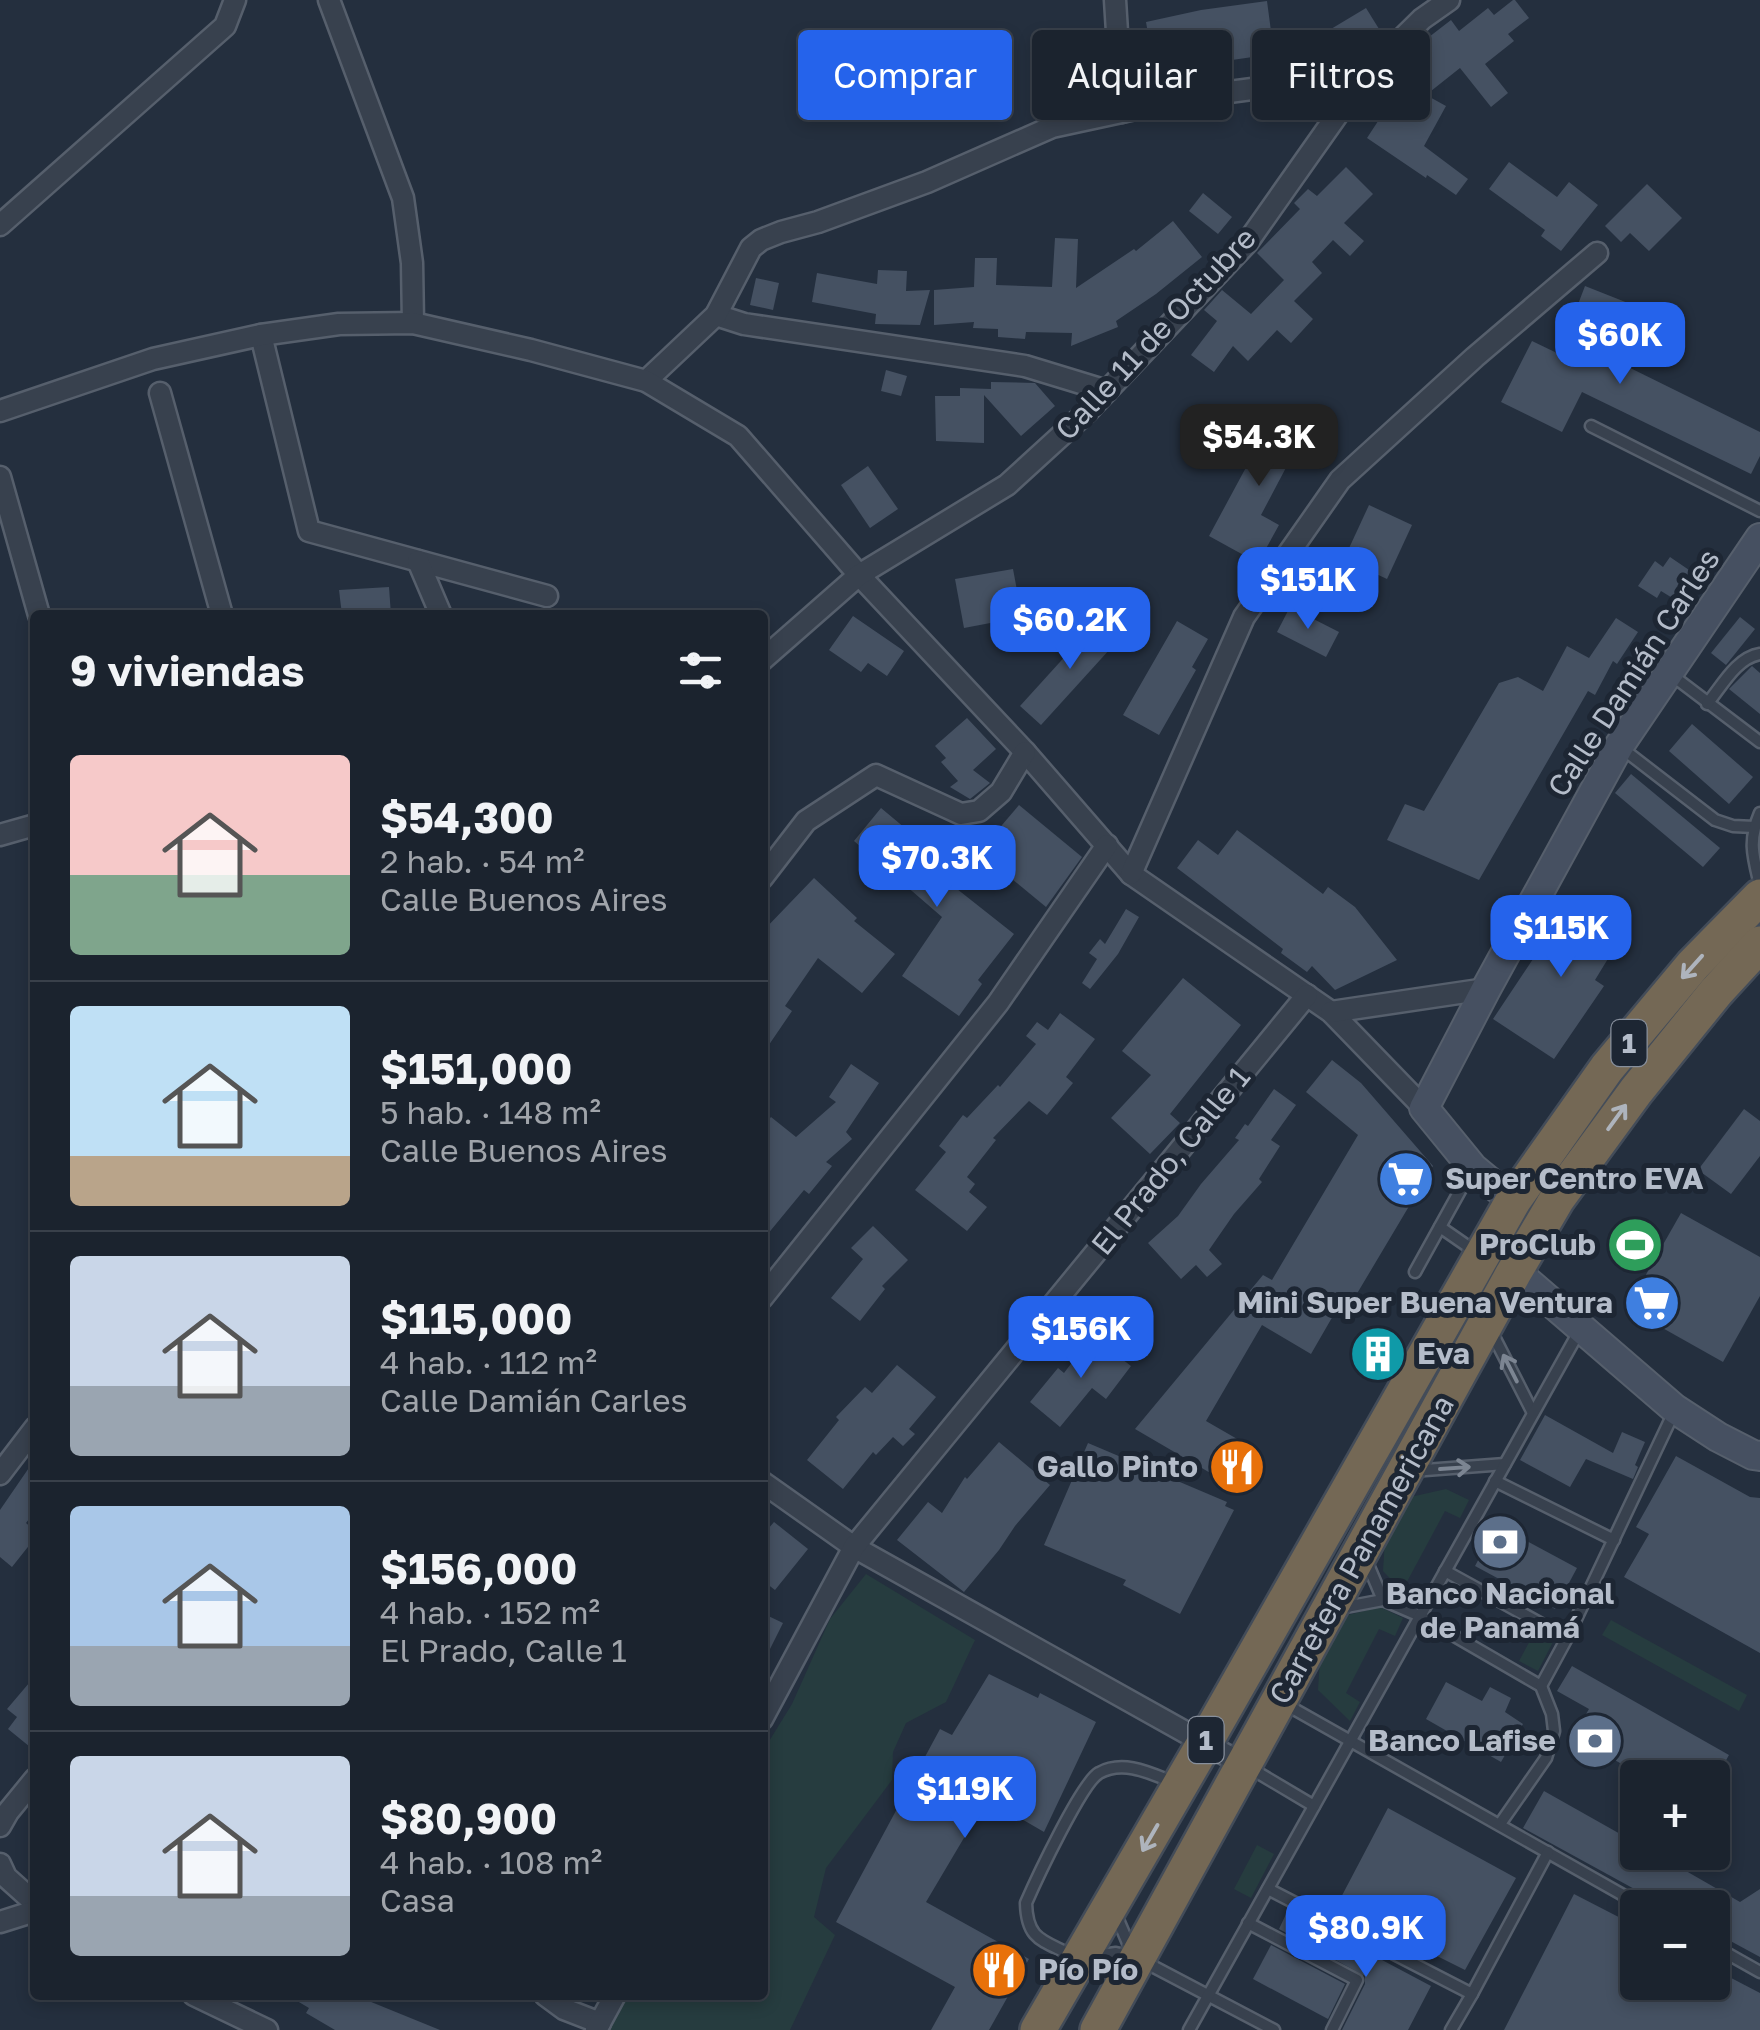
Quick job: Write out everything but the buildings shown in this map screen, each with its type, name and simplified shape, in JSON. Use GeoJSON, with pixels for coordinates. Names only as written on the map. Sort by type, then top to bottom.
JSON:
{"type":"FeatureCollection","features":[{"type":"Feature","properties":{"kind":"highway","name":"Carretera Panamericana"},"geometry":{"type":"LineString","coordinates":[[1038,2030],[1513,1201],[1608,1068],[1693,965],[1760,897]]}},
{"type":"Feature","properties":{"kind":"highway","name":"Carretera Panamericana"},"geometry":{"type":"LineString","coordinates":[[1098,2030],[1557,1198],[1636,1091],[1760,944]]}},
{"type":"Feature","properties":{"kind":"highway"},"geometry":{"type":"LineString","coordinates":[[1489,1320],[1503,1258],[1525,1216],[1513,1201]]}},
{"type":"Feature","properties":{"kind":"highway","name":"1"},"geometry":{"type":"LineString","coordinates":[[1244,1765],[1239,1738],[1245,1708],[1368,1484],[1374,1466],[1372,1450]]}},
{"type":"Feature","properties":{"kind":"street"},"geometry":{"type":"LineString","coordinates":[[0,225],[225,26],[235,0]]}},
{"type":"Feature","properties":{"kind":"street"},"geometry":{"type":"LineString","coordinates":[[329,0],[402,198],[412,263],[413,323]]}},
{"type":"Feature","properties":{"kind":"street"},"geometry":{"type":"LineString","coordinates":[[1116,0],[1118,30]]}},
{"type":"Feature","properties":{"kind":"street","name":"Calle 11 de Octubre"},"geometry":{"type":"LineString","coordinates":[[1412,30],[1449,0]]}},
{"type":"Feature","properties":{"kind":"street"},"geometry":{"type":"LineString","coordinates":[[646,381],[716,315],[751,248],[762,240],[927,182],[1052,126],[1082,120]]}},
{"type":"Feature","properties":{"kind":"street","name":"Calle 11 de Octubre"},"geometry":{"type":"LineString","coordinates":[[768,655],[859,575],[1008,485],[1088,411],[1247,243],[1334,120]]}},
{"type":"Feature","properties":{"kind":"street"},"geometry":{"type":"LineString","coordinates":[[1131,874],[1244,617],[1340,480],[1597,253]]}},
{"type":"Feature","properties":{"kind":"street"},"geometry":{"type":"LineString","coordinates":[[716,315],[744,324],[1025,366],[1108,391]]}},
{"type":"Feature","properties":{"kind":"street"},"geometry":{"type":"LineString","coordinates":[[0,411],[153,359],[260,335],[340,324],[413,323],[646,381],[738,436],[1131,874],[1331,1012],[1424,1108],[1473,1168],[1513,1201]]}},
{"type":"Feature","properties":{"kind":"street"},"geometry":{"type":"LineString","coordinates":[[260,335],[309,530],[547,596]]}},
{"type":"Feature","properties":{"kind":"street"},"geometry":{"type":"LineString","coordinates":[[160,393],[221,610]]}},
{"type":"Feature","properties":{"kind":"street"},"geometry":{"type":"LineString","coordinates":[[0,477],[38,610]]}},
{"type":"Feature","properties":{"kind":"street","name":"Calle Damián Carles"},"geometry":{"type":"LineString","coordinates":[[1424,1108],[1618,746],[1760,538]]}},
{"type":"Feature","properties":{"kind":"street"},"geometry":{"type":"LineString","coordinates":[[418,561],[439,610]]}},
{"type":"Feature","properties":{"kind":"street"},"geometry":{"type":"LineString","coordinates":[[768,870],[806,822],[876,775],[961,814],[979,811],[1001,792],[1025,752]]}},
{"type":"Feature","properties":{"kind":"street"},"geometry":{"type":"LineString","coordinates":[[0,834],[30,826]]}},
{"type":"Feature","properties":{"kind":"street"},"geometry":{"type":"LineString","coordinates":[[768,1290],[998,1003],[1107,844]]}},
{"type":"Feature","properties":{"kind":"street"},"geometry":{"type":"LineString","coordinates":[[1331,1012],[1486,989]]}},
{"type":"Feature","properties":{"kind":"street","name":"El Prado, Calle 1"},"geometry":{"type":"LineString","coordinates":[[768,1708],[854,1548],[1307,995]]}},
{"type":"Feature","properties":{"kind":"street"},"geometry":{"type":"LineString","coordinates":[[1473,1168],[1486,1199],[1487,1247]]}},
{"type":"Feature","properties":{"kind":"street"},"geometry":{"type":"LineString","coordinates":[[1515,1271],[1676,1409],[1718,1437],[1760,1456]]}},
{"type":"Feature","properties":{"kind":"street"},"geometry":{"type":"LineString","coordinates":[[0,1474],[30,1435]]}},
{"type":"Feature","properties":{"kind":"street"},"geometry":{"type":"LineString","coordinates":[[768,1486],[854,1548],[1244,1765]]}},
{"type":"Feature","properties":{"kind":"street"},"geometry":{"type":"LineString","coordinates":[[0,1826],[30,1785]]}},
{"type":"Feature","properties":{"kind":"street"},"geometry":{"type":"LineString","coordinates":[[0,1864],[6,1877],[30,1898]]}},
{"type":"Feature","properties":{"kind":"street"},"geometry":{"type":"LineString","coordinates":[[0,1922],[30,1912]]}},
{"type":"Feature","properties":{"kind":"street"},"geometry":{"type":"LineString","coordinates":[[207,2000],[267,2030]]}},
{"type":"Feature","properties":{"kind":"street"},"geometry":{"type":"LineString","coordinates":[[552,2000],[598,2027],[612,2000]]}},
{"type":"Feature","properties":{"kind":"lane"},"geometry":{"type":"LineString","coordinates":[[1592,426],[1760,511]]}},
{"type":"Feature","properties":{"kind":"lane"},"geometry":{"type":"LineString","coordinates":[[1708,704],[1742,660],[1760,654]]}},
{"type":"Feature","properties":{"kind":"lane"},"geometry":{"type":"LineString","coordinates":[[1667,672],[1760,742]]}},
{"type":"Feature","properties":{"kind":"lane"},"geometry":{"type":"LineString","coordinates":[[1618,746],[1715,820],[1754,828]]}},
{"type":"Feature","properties":{"kind":"lane"},"geometry":{"type":"LineString","coordinates":[[1760,813],[1751,848],[1760,885]]}},
{"type":"Feature","properties":{"kind":"lane"},"geometry":{"type":"LineString","coordinates":[[1415,1272],[1473,1168]]}},
{"type":"Feature","properties":{"kind":"lane"},"geometry":{"type":"LineString","coordinates":[[1440,1227],[1487,1247]]}},
{"type":"Feature","properties":{"kind":"lane"},"geometry":{"type":"LineString","coordinates":[[1489,1320],[1533,1413]]}},
{"type":"Feature","properties":{"kind":"lane"},"geometry":{"type":"LineString","coordinates":[[1189,2030],[1581,1328]]}},
{"type":"Feature","properties":{"kind":"lane"},"geometry":{"type":"LineString","coordinates":[[1541,1686],[1676,1409]]}},
{"type":"Feature","properties":{"kind":"lane"},"geometry":{"type":"LineString","coordinates":[[1406,1471],[1505,1464]]}},
{"type":"Feature","properties":{"kind":"lane"},"geometry":{"type":"LineString","coordinates":[[1495,1481],[1614,1540]]}},
{"type":"Feature","properties":{"kind":"lane"},"geometry":{"type":"LineString","coordinates":[[1362,1550],[1382,1600]]}},
{"type":"Feature","properties":{"kind":"lane"},"geometry":{"type":"LineString","coordinates":[[1445,1572],[1567,1638]]}},
{"type":"Feature","properties":{"kind":"lane"},"geometry":{"type":"LineString","coordinates":[[1329,1610],[1382,1600],[1420,1616],[1541,1686],[1554,1732],[1546,1758],[1500,1824]]}},
{"type":"Feature","properties":{"kind":"lane"},"geometry":{"type":"LineString","coordinates":[[1280,1701],[1620,1893]]}},
{"type":"Feature","properties":{"kind":"lane"},"geometry":{"type":"LineString","coordinates":[[1244,1765],[1314,1806]]}},
{"type":"Feature","properties":{"kind":"lane"},"geometry":{"type":"LineString","coordinates":[[1180,1786],[1140,1769],[1117,1767],[1096,1774],[1080,1797],[1026,1903],[1026,1922],[1035,1936],[1079,1959],[1116,1953],[1137,1958],[1274,2030]]}},
{"type":"Feature","properties":{"kind":"lane"},"geometry":{"type":"LineString","coordinates":[[1451,2030],[1548,1852]]}},
{"type":"Feature","properties":{"kind":"lane"},"geometry":{"type":"LineString","coordinates":[[1268,1889],[1472,1994]]}},
{"type":"Feature","properties":{"kind":"lane"},"geometry":{"type":"LineString","coordinates":[[1117,1894],[1116,1912],[1127,1944],[1137,1958]]}},
{"type":"Feature","properties":{"kind":"lane"},"geometry":{"type":"LineString","coordinates":[[1248,1923],[1357,1980],[1332,2030]]}},
{"type":"Feature","properties":{"kind":"lane"},"geometry":{"type":"LineString","coordinates":[[1730,1955],[1760,1972]]}},
{"type":"Feature","properties":{"kind":"green space"},"geometry":{"type":"Polygon","coordinates":[[[1446,1489],[1469,1500],[1460,1518],[1445,1511],[1402,1591],[1383,1571],[1385,1539],[1406,1498],[1446,1489]]]}},
{"type":"Feature","properties":{"kind":"green space"},"geometry":{"type":"Polygon","coordinates":[[[866,1574],[975,1640],[946,1702],[906,1723],[893,1752],[892,1780],[826,1868],[814,1917],[835,1935],[790,2030],[606,2030],[622,2000],[768,2000],[768,1743],[792,1704],[830,1619],[866,1574]]]}},
{"type":"Feature","properties":{"kind":"green space"},"geometry":{"type":"Polygon","coordinates":[[[1380,1607],[1403,1618],[1395,1636],[1379,1629],[1346,1693],[1360,1702],[1350,1721],[1318,1690],[1320,1658],[1340,1617],[1380,1607]]]}},
{"type":"Feature","properties":{"kind":"green space"},"geometry":{"type":"Polygon","coordinates":[[[1611,1620],[1747,1695],[1739,1711],[1602,1635],[1611,1620]]]}},
{"type":"Feature","properties":{"kind":"green space"},"geometry":{"type":"Polygon","coordinates":[[[1534,1633],[1553,1642],[1538,1671],[1519,1661],[1534,1633]]]}},
{"type":"Feature","properties":{"kind":"green space"},"geometry":{"type":"Polygon","coordinates":[[[1257,1845],[1274,1854],[1251,1898],[1234,1889],[1257,1845]]]}},
{"type":"Feature","properties":{"kind":"place","name":"Super Centro EVA"},"geometry":{"type":"Point","coordinates":[1406,1179]}},
{"type":"Feature","properties":{"kind":"place","name":"ProClub"},"geometry":{"type":"Point","coordinates":[1635,1245]}},
{"type":"Feature","properties":{"kind":"place","name":"Mini Super Buena Ventura"},"geometry":{"type":"Point","coordinates":[1652,1303]}},
{"type":"Feature","properties":{"kind":"place","name":"Eva"},"geometry":{"type":"Point","coordinates":[1378,1354]}},
{"type":"Feature","properties":{"kind":"place","name":"Gallo Pinto"},"geometry":{"type":"Point","coordinates":[1237,1467]}},
{"type":"Feature","properties":{"kind":"place","name":"Banco Nacional de Panamá"},"geometry":{"type":"Point","coordinates":[1500,1542]}},
{"type":"Feature","properties":{"kind":"place","name":"Banco Lafise"},"geometry":{"type":"Point","coordinates":[1595,1741]}},
{"type":"Feature","properties":{"kind":"place","name":"Pío Pío"},"geometry":{"type":"Point","coordinates":[999,1970]}}]}
